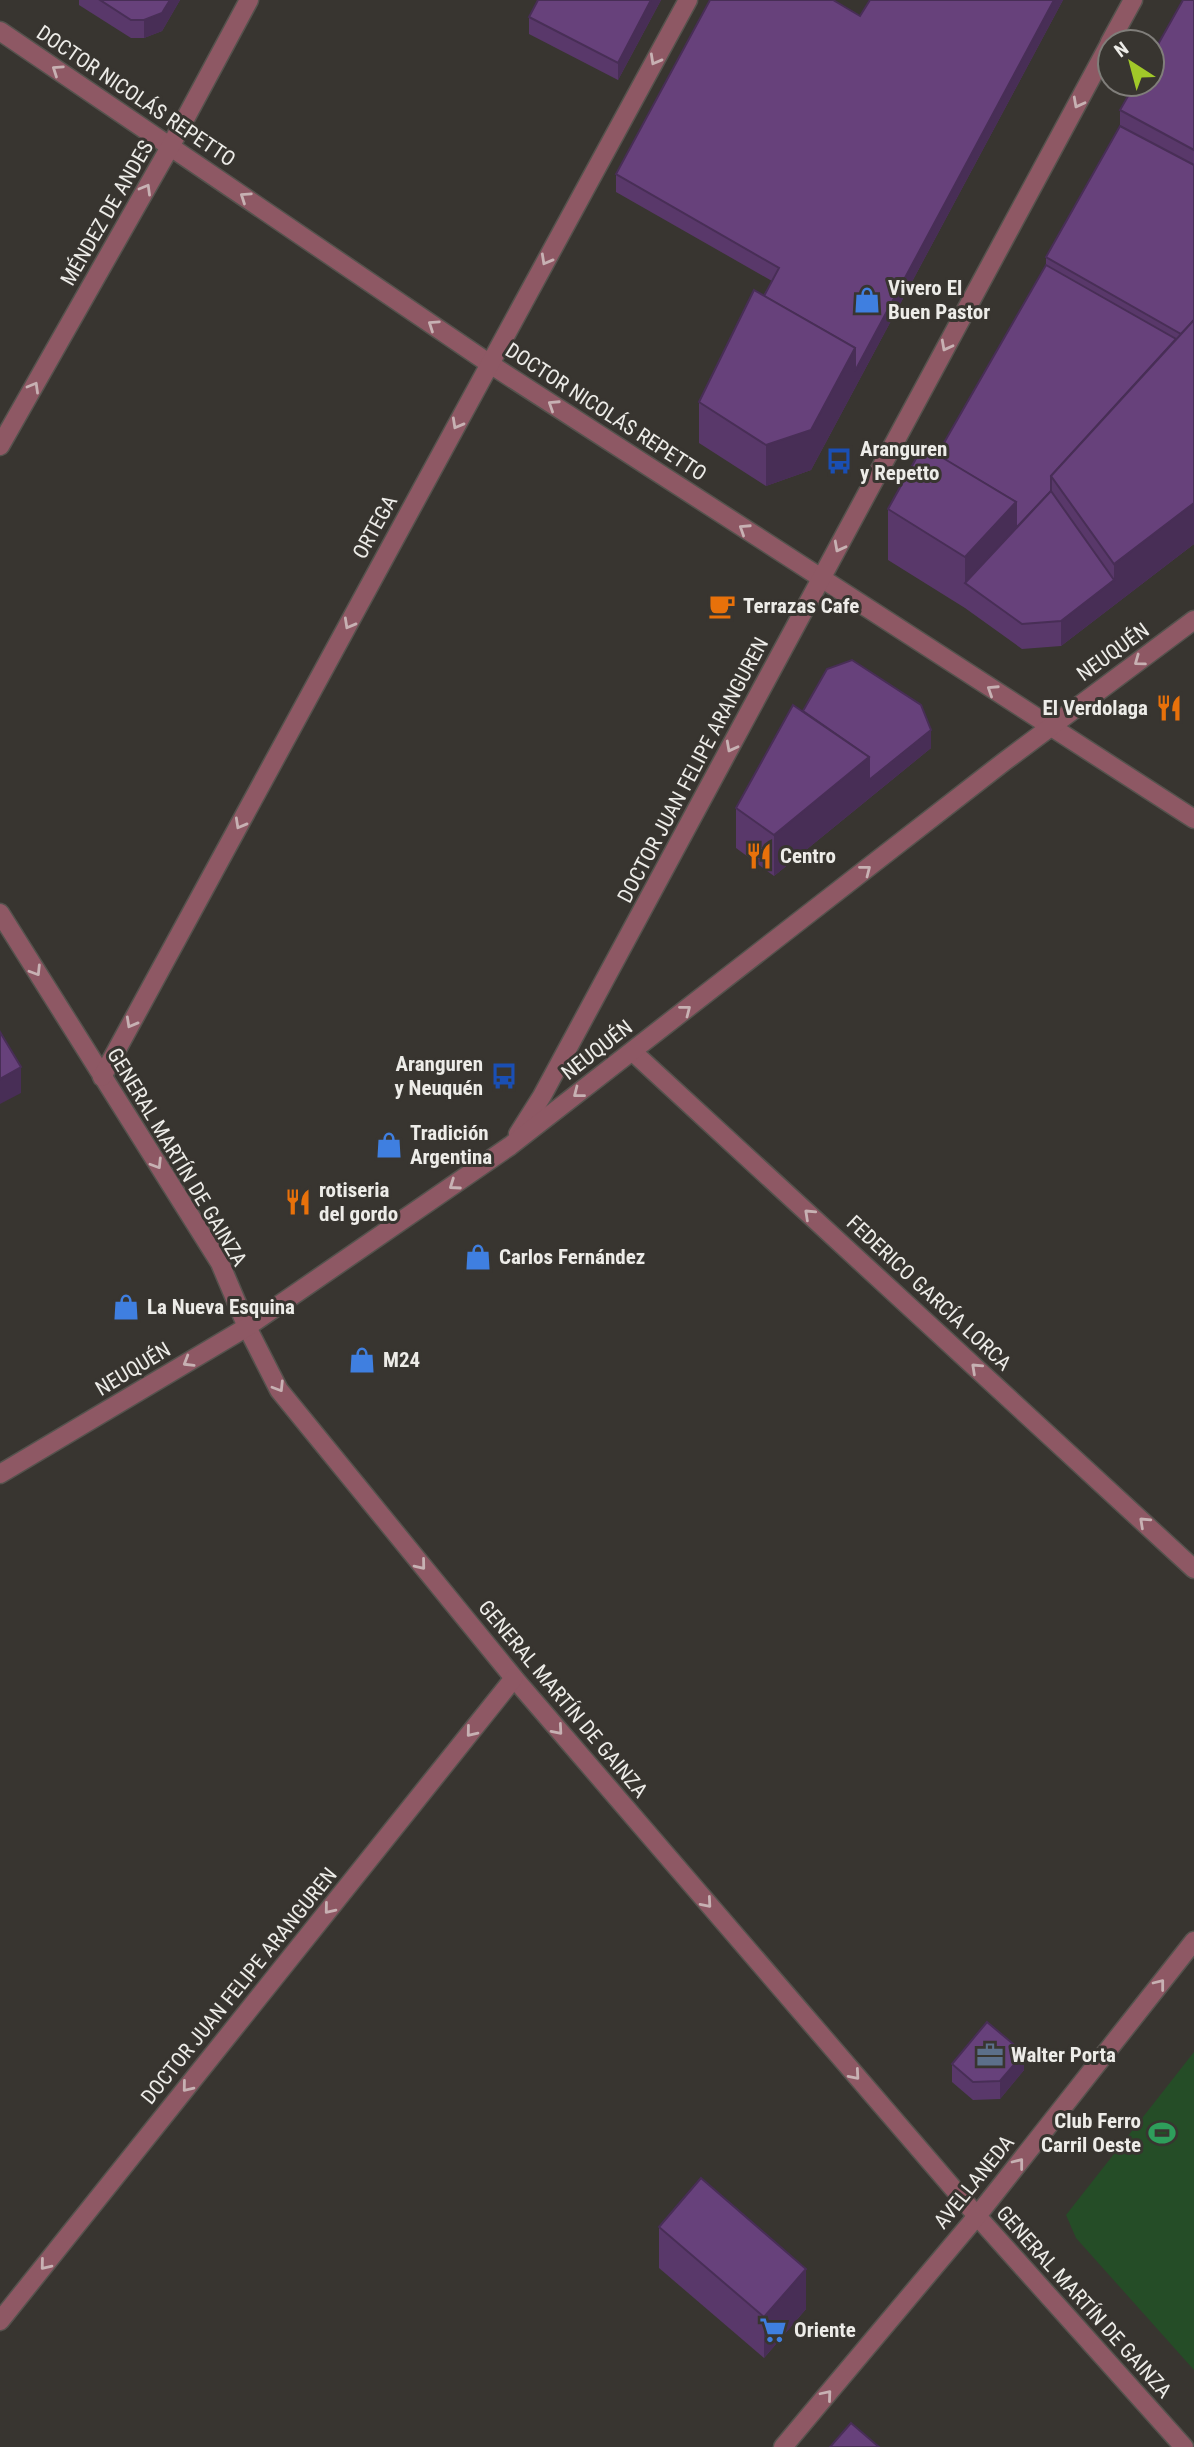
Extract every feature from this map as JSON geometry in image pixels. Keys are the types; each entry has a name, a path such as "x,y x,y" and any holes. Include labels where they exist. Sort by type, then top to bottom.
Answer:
{"street":[{"name":"MÉNDEZ DE ANDES","path":"0,446 170,147 249,0"},
{"name":"ORTEGA","path":"102,1077 688,0"},
{"name":"DOCTOR JUAN FELIPE ARANGUREN","path":"1118,28 1133,0"},
{"name":"DOCTOR NICOLÁS REPETTO","path":"0,31 490,364 1194,819"},
{"name":"DOCTOR JUAN FELIPE ARANGUREN","path":"510,1146 549,1084 1096,68"},
{"name":"NEUQUÉN","path":"0,1474 247,1327 510,1146 1049,727 1194,620"},
{"name":"GENERAL MARTÍN DE GAINZA","path":"0,913 220,1263 247,1327 279,1390 514,1678 977,2216 1184,2447"},
{"name":"FEDERICO GARCÍA LORCA","path":"632,1052 1194,1569"},
{"name":"DOCTOR JUAN FELIPE ARANGUREN","path":"0,2321 514,1678"},
{"name":"AVELLANEDA","path":"783,2447 977,2216 1194,1941"}],"green space":[{"name":"Club Ferro Carril Oeste","path":"1194,2052 1194,2370 1076,2238 1066,2215"}],"building":[{"path":"100,0 170,0 162,13 144,20 131,20"},
{"path":"538,0 651,0 618,63 529,17"},
{"path":"710,0 833,0 860,16 870,0 1054,0 855,371 855,348 764,296 779,268 616,174"},
{"path":"1183,0 1194,0 1194,150 1120,110 1127,98 1166,98 1166,30"},
{"path":"1120,126 1194,165 1194,320 1181,334 1046,257"},
{"path":"1046,265 1176,339 1051,476 1051,491 1016,528 1016,502 937,455"},
{"path":"754,290 855,348 811,430 766,445 699,402"},
{"path":"1194,320 1194,503 1114,564 1051,476"},
{"path":"923,446 1016,502 965,557 888,509"},
{"path":"1051,491 1114,580 1061,621 1022,624 965,583"},
{"path":"852,660 921,705 931,730 869,780 869,757 803,711 827,669"},
{"path":"793,705 869,757 774,835 736,808"},
{"path":"0,1032 21,1067 0,1079"},
{"path":"987,2022 1024,2053 1000,2081 973,2082 952,2064"},
{"path":"701,2178 806,2269 764,2317 659,2227"},
{"path":"851,2423 879,2447 830,2447"}],"place":[{"name":"Vivero El Buen Pastor","path":"867,300"},
{"name":"Aranguren y Repetto","path":"839,461"},
{"name":"Terrazas Cafe","path":"722,606"},
{"name":"El Verdolaga","path":"1169,708"},
{"name":"Centro","path":"759,856"},
{"name":"Aranguren y Neuquén","path":"504,1076"},
{"name":"Tradición Argentina","path":"389,1145"},
{"name":"rotiseria del gordo","path":"298,1202"},
{"name":"Carlos Fernández","path":"478,1257"},
{"name":"La Nueva Esquina","path":"126,1307"},
{"name":"M24","path":"362,1360"},
{"name":"Walter Porta","path":"990,2055"},
{"name":"Club Ferro Carril Oeste","path":"1162,2133"},
{"name":"Oriente","path":"773,2330"}]}
